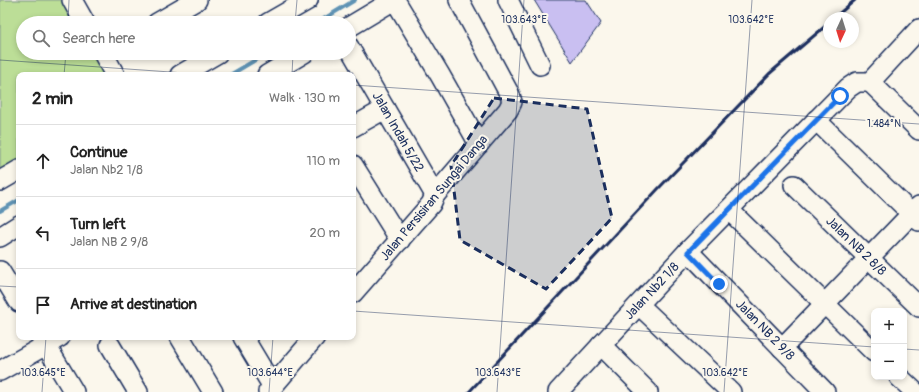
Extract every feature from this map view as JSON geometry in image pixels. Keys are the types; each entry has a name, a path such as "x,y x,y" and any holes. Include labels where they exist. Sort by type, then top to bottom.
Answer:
{"street":[{"path":"169,16 197,0"},
{"path":"276,16 288,5 308,0"},
{"path":"356,23 394,0 440,75 479,144"},
{"name":"Jalan Persisiran Sungai Danga","path":"356,288 431,204 435,195 508,110 512,102 510,95 459,0"},
{"path":"508,0 540,65"},
{"path":"77,2 82,16"},
{"path":"917,36 870,82 919,130"},
{"name":"Jalan Indah 5/22","path":"356,59 435,195"},
{"path":"108,60 114,72"},
{"path":"185,72 206,60"},
{"path":"274,72 297,63"},
{"name":"Jalan Nb2 1/8","path":"561,391 601,345 688,252 848,88 857,82 870,82"},
{"path":"356,126 385,109"},
{"path":"782,348 869,258 916,214 816,120"},
{"path":"356,170 400,240"},
{"path":"0,181 16,172"},
{"name":"Jalan NB 2 8/8","path":"794,185 919,307"},
{"path":"729,210 871,349"},
{"path":"0,237 16,227"},
{"name":"Jalan NB 2 9/8","path":"688,252 825,392"},
{"path":"0,271 13,297"},
{"path":"639,305 731,392"},
{"path":"0,371 49,340 74,392"},
{"path":"182,340 212,392"},
{"path":"245,340 270,390 312,340"},
{"path":"110,345 138,392"},
{"path":"601,345 648,392"},
{"path":"902,380 915,392"}],"highlighted area":[{"path":"494,98 587,109 612,218 546,289 460,240 451,166"}],"green space":[{"path":"0,0 71,0 81,16 16,16 16,60 106,60 113,72 16,72 16,172 0,181"}],"building":[{"path":"534,0 586,0 601,23 572,62"}],"waterway":[{"path":"329,16 355,0"},
{"path":"235,72 255,60"},
{"path":"0,211 16,202"}],"railway":[{"path":"841,12 855,0"},
{"path":"469,392 658,189 769,74 823,28"}],"route":[{"path":"719,284 688,252 840,96"}]}
